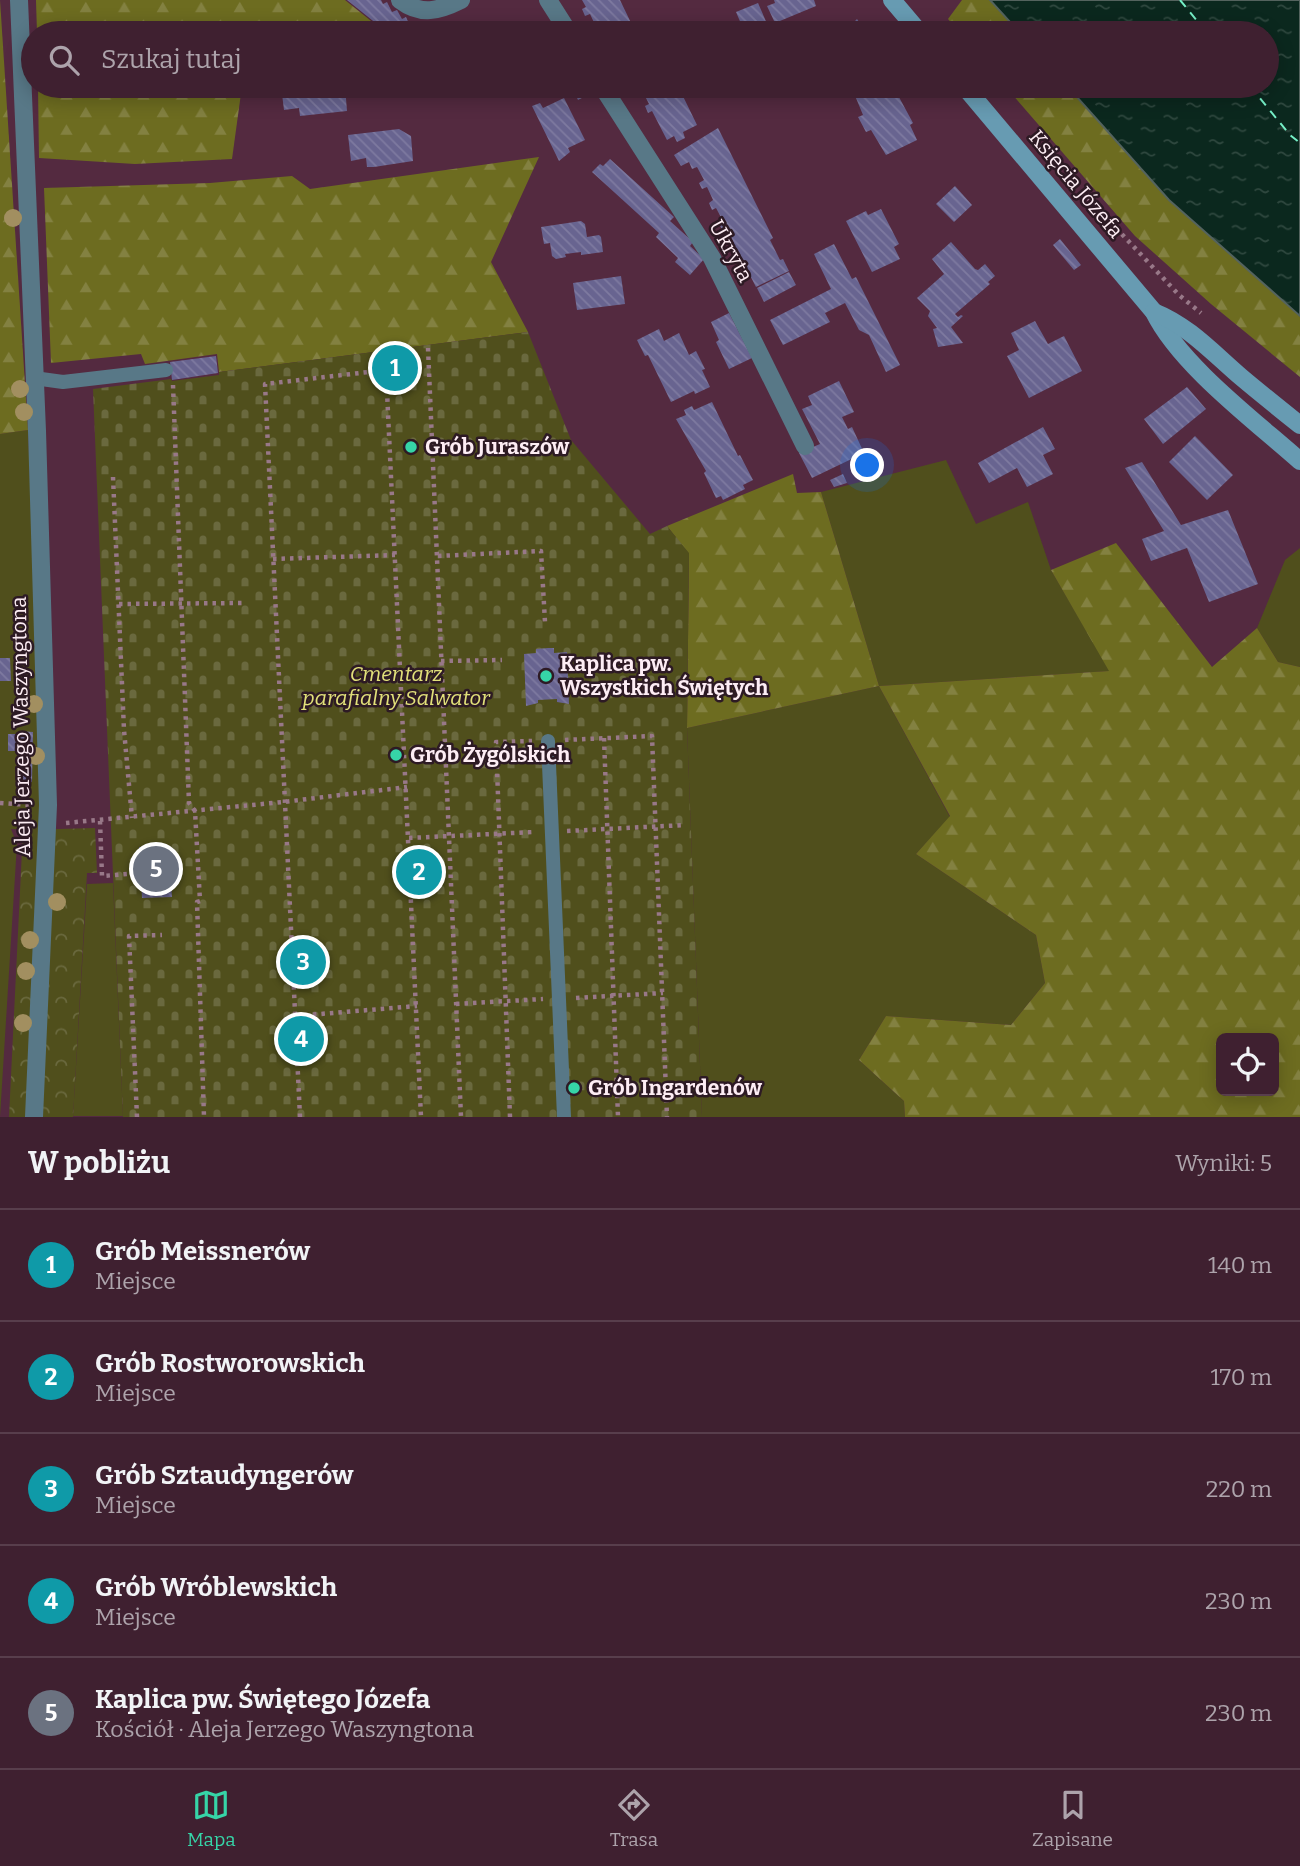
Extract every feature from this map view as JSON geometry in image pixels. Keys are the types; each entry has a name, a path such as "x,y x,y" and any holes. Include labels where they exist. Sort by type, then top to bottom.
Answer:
{"street":[{"name":"Aleja Jerzego Waszyngtona","path":"19,0 21,50"},
{"path":"400,0 410,8 421,11 446,7 461,0"},
{"path":"548,0 561,21"},
{"path":"892,0 910,21"},
{"name":"Aleja Jerzego Waszyngtona","path":"23,98 48,814 34,1117"},
{"name":"Ukryta","path":"611,98 712,258 805,446"},
{"name":"Księcia Józefa","path":"974,98 1154,312 1163,330 1218,389 1300,461"},
{"name":"Księcia Józefa","path":"1154,312 1173,320 1215,352 1300,425"}],"lane":[{"path":"34,378 63,382 166,370"},
{"path":"548,741 564,1117"}],"path":[{"path":"1084,194 1171,286 1209,320"},
{"path":"428,348 461,1117"},
{"path":"300,1117 265,384 386,370 421,1117"},
{"path":"173,384 189,803 195,810 200,901 197,902 204,1117"},
{"path":"113,477 126,775 132,818"},
{"path":"438,556 541,551 545,622"},
{"path":"272,559 395,555"},
{"path":"119,604 244,603"},
{"path":"441,662 502,660"},
{"path":"509,1117 496,742 652,736 667,1117"},
{"path":"604,738 618,1117"},
{"path":"0,803 48,814 100,821 283,803 407,787"},
{"path":"100,821 102,876 140,873"},
{"path":"137,1117 129,936 162,935"},
{"path":"296,1016 416,1006"}],"green space":[{"path":"0,0 28,430 0,434"},
{"path":"36,0 345,0 371,21 37,21"},
{"path":"962,0 990,0 1009,21 950,21 948,19"},
{"path":"38,98 240,98 232,159 135,164 39,158"},
{"path":"1015,98 1078,98 1169,200 1300,316 1300,377 1211,304 1135,236"},
{"path":"539,157 491,262 528,332 219,372 217,354 145,364 141,354 51,363 44,188 210,183 292,176 310,189"},
{"name":"Cmentarz parafialny Salwator","path":"528,332 571,440 650,534 667,526 689,553 687,728 702,1117 123,1117 93,389 219,375 219,372"},
{"path":"28,430 44,830 11,829 17,844 0,1117 0,434"},
{"path":"946,460 976,524 1028,502 1051,570 1110,671 879,686 821,492"},
{"path":"793,474 797,493 821,492 879,686 687,728 689,554 667,526"},
{"path":"1116,543 1212,667 1257,628 1278,662 1300,667 1300,1117 905,1117 904,1101 859,1060 886,1016 1011,1025 1045,983 1036,935 916,854 950,816 879,686 1109,671 1051,570"},
{"path":"1300,548 1300,667 1278,662 1257,628 1285,560"},
{"path":"879,686 950,817 916,854 1036,935 1045,983 1011,1025 886,1016 859,1060 904,1101 905,1117 702,1117 687,728"},
{"path":"95,828 97,873 87,873 73,1117 9,1117 23,830"},
{"path":"113,883 123,1116 73,1116 87,884"}],"water":[{"path":"990,0 1300,0 1300,316 1169,200 1078,98 1279,98 1279,21 1009,21"}],"building":[{"path":"347,0 381,0 383,4 387,2 392,12 397,10 402,19 406,17 408,21 373,21"},
{"path":"582,0 620,0 630,21 593,21 590,14 585,16 582,9 586,7"},
{"path":"774,0 814,0 816,6 774,21 767,6 775,3"},
{"path":"758,3 766,21 740,21 736,12"},
{"path":"282,98 346,98 347,111 300,116 299,108 284,110"},
{"path":"564,98 585,140 568,148 570,152 559,161 532,106 540,103 543,108"},
{"path":"646,98 684,98 697,125 683,132 685,138 677,142 674,136 667,140 652,111 648,113 645,106 649,104"},
{"path":"856,98 899,98 913,123 910,125 917,140 886,155 871,130 866,132 858,117 863,115"},
{"path":"718,128 773,238 770,240 789,271 756,287 736,248 732,250 729,244 733,241 726,228 722,230 719,223 723,221 716,208 712,210 709,203 713,200 707,187 702,189 699,183 704,180 697,167 692,169 689,162 681,166 674,155"},
{"path":"399,129 411,136 413,161 367,167 366,158 351,161 348,135"},
{"path":"610,159 674,217 670,221 693,242 690,246 704,259 690,275 675,262 678,258 656,237 659,233 592,172"},
{"path":"955,186 972,205 954,222 936,204"},
{"path":"881,209 899,244 894,247 900,259 872,272 846,221 866,211 868,215"},
{"path":"581,221 585,224 587,237 601,237 603,252 565,254 566,257 556,259 552,256 550,243 544,244 541,227"},
{"path":"1060,239 1081,265 1074,270 1053,245"},
{"path":"951,242 975,269 978,270 985,264 995,276 988,282 990,284 955,314 958,317 963,316 951,327 963,343 938,347 933,329 937,328 928,316 930,311 917,298 944,274 932,259"},
{"path":"834,244 852,279 856,277 900,365 886,372 869,335 859,330 845,303 825,313 830,322 783,345 770,320 831,289 814,254"},
{"path":"789,272 796,285 764,302 757,288"},
{"path":"621,276 625,304 577,310 573,283"},
{"path":"729,313 752,358 729,369 716,342 719,340 711,322"},
{"path":"1035,321 1048,344 1064,336 1082,371 1029,398 1007,356 1019,350 1011,333"},
{"path":"659,329 664,341 679,333 689,355 696,351 710,387 671,402 648,355 645,356 637,340"},
{"path":"216,356 218,373 172,380 170,362"},
{"path":"839,381 854,412 842,417 848,429 852,427 864,453 812,478 799,453 820,444 802,409 812,405 808,396"},
{"path":"1187,387 1206,409 1163,444 1144,419"},
{"path":"712,402 738,456 740,455 753,480 743,485 745,489 723,500 721,496 716,498 704,473 706,471 676,419 686,415 684,410 692,406 694,410"},
{"path":"1043,427 1055,449 1043,455 1053,474 1027,487 1017,468 989,483 978,463"},
{"path":"1195,436 1233,475 1207,500 1169,462"},
{"path":"1142,462 1181,525 1228,510 1258,584 1209,602 1187,548 1151,561 1142,539 1164,531 1125,468"},
{"path":"843,474 847,483 834,487 830,480"},
{"name":"Kaplica pw. Wszystkich Świętych","path":"554,648 554,653 567,652 569,704 557,702 557,699 538,700 538,703 526,706 524,654 536,653 536,649"},
{"path":"0,658 10,658 11,681 0,681"},
{"path":"19,731 33,732 32,782 18,781 19,751 8,751 8,734 19,734"},
{"path":"170,846 171,862 179,862 180,879 171,882 172,897 142,898 139,847"}],"ferry route":[{"path":"1180,0 1197,21"},
{"path":"1260,98 1290,135 1300,143"}],"place":[{"name":"Grób Meissnerów","path":"395,368"},
{"name":"Grób Juraszów","path":"411,447"},
{"name":"Kaplica pw. Wszystkich Świętych","path":"546,676"},
{"name":"Grób Żygólskich","path":"396,755"},
{"name":"Kaplica pw. Świętego Józefa","path":"156,869"},
{"name":"Grób Rostworowskich","path":"419,872"},
{"name":"Grób Sztaudyngerów","path":"303,962"},
{"name":"Grób Wróblewskich","path":"301,1039"},
{"name":"Grób Ingardenów","path":"574,1088"}]}
